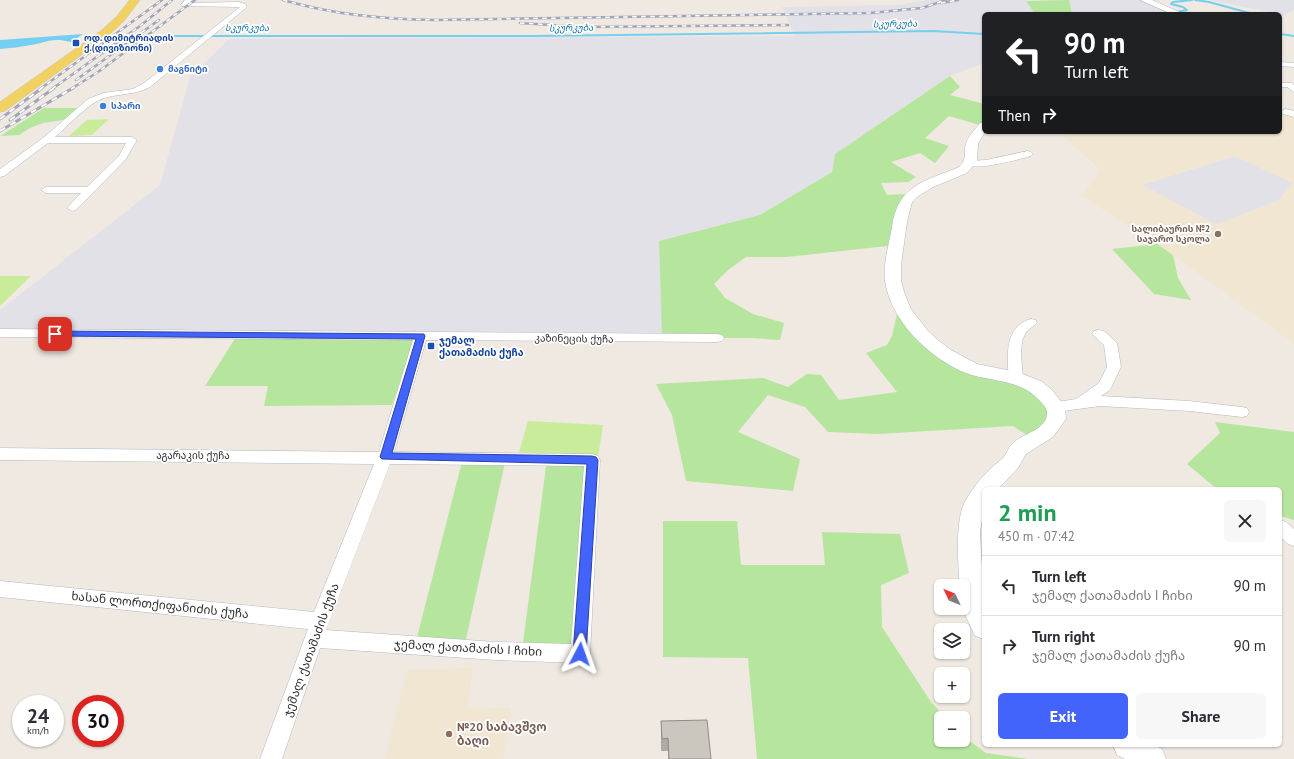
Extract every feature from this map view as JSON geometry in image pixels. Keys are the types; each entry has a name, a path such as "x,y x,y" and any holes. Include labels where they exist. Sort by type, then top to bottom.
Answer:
{"main road":[{"path":"0,99 92,34 125,0"},
{"path":"0,108 106,32 120,19 135,0"}],"street":[{"path":"1146,1 1174,12"},
{"path":"0,174 46,140 91,101 104,96 135,91 143,88 244,7 238,5 190,3"},
{"path":"1282,64 1294,65"},
{"path":"1282,79 1292,87"},
{"path":"1282,85 1292,87"},
{"path":"982,129 972,144 972,158 970,164 963,170 912,193 903,205 894,257 893,281 902,307 910,320 934,348 949,358 972,369 1031,384 1042,391 1056,407 1056,419 1046,432 1020,449 1011,462 996,476 988,487"},
{"path":"46,140 132,140 123,157 72,208"},
{"path":"970,164 986,163 1028,154"},
{"path":"46,190 91,190"},
{"path":"1016,379 1014,361 1017,336 1022,328 1031,323"},
{"name":"კაზინეცის ქუჩა","path":"0,333 717,338"},
{"path":"1079,404 1105,386 1114,367 1110,344 1099,334"},
{"name":"ჯემალ ქათამაძის ქუჩა","path":"271,759 317,630 385,457 421,336"},
{"path":"1056,407 1100,401 1189,406 1242,412"},
{"name":"აგარაკის ქუჩა","path":"0,454 385,457"},
{"name":"ჯემალ ქათამაძის I ჩიხი","path":"317,630 496,651 580,654 592,460 385,457"},
{"path":"982,494 974,504 969,532 971,601 982,624"},
{"path":"1282,529 1294,539"},
{"name":"ხასან ლორთქიფანიძის ქუჩა","path":"0,589 317,630"},
{"path":"1131,747 1152,759"}],"shaded area":[{"path":"926,0 1030,0 1026,1 1034,12 982,12 982,64 950,76 835,154 832,172 760,215 659,241 662,338 0,333 0,310 160,185 190,77 229,39 795,36 782,7 901,5"},
{"path":"1069,0 1144,0 1175,12 1072,12"},
{"path":"1209,0 1294,0 1294,10 1286,14 1287,17 1282,15 1282,12 1270,12"},
{"name":"სალიბაურის №2 საჯარო სკოლა","path":"1282,113 1294,114 1294,344 1173,255 1082,196 1101,170 1064,137 1066,134 1282,134","holes":["1234,156 1293,183 1278,201 1216,224 1142,185"]},
{"path":"1235,156 1294,183 1278,201 1216,225 1142,185"},
{"name":"№20 საბავშვო ბაღი","path":"473,668 467,709 511,708 503,759 385,759 407,670"}],"green space":[{"path":"1069,0 1072,12 1034,12 1026,1"},
{"path":"950,76 960,87 950,95 982,103 982,126 949,116 925,138 949,146 935,163 920,153 891,162 916,177 908,182 881,183 887,195 905,194 896,245 787,257 746,257 728,270 714,284 725,298 753,314 784,323 780,340 752,338 662,338 659,241 760,215 832,172 835,154"},
{"path":"44,108 82,108 69,119 43,123 30,128 19,135 0,136"},
{"path":"109,119 92,135 69,136 87,120"},
{"path":"1157,244 1173,255 1178,278 1191,300 1154,294 1112,249"},
{"path":"0,276 31,276 0,306"},
{"path":"900,301 935,348 1016,379 1056,407 1033,439 1013,426 878,434 828,432 805,407 768,395 738,432 800,459 793,491 686,481 672,415 656,384 763,378 788,387 807,374 821,375 839,400 897,392 866,353 887,345 892,336"},
{"path":"236,337 414,340 392,405 264,406 268,386 205,386"},
{"path":"528,421 603,425 598,457 519,452"},
{"path":"1215,422 1294,432 1294,520 1282,517 1282,487 1215,487 1187,464 1220,433"},
{"path":"463,458 506,458 464,648 415,645"},
{"path":"547,459 592,460 580,654 522,651"},
{"path":"663,521 737,521 741,565 825,565 822,532 900,534 909,573 881,585 882,627 931,702 939,711 934,711 934,747 970,747 970,741 986,753 1029,759 757,759 748,658 663,657"}],"water":[{"path":"83,34 71,42 50,40 27,46 0,49 0,40"}],"building":[{"path":"707,720 711,759 669,759 668,738 662,739 661,721"}],"waterway":[{"name":"სკურკუბა","path":"1177,12 1187,10 1183,7 1171,4 1173,2 1192,0"},
{"name":"სკურკუბა","path":"1195,0 1209,2 1246,12"},
{"name":"სკურკუბა","path":"159,36 537,36 933,31 982,34"},
{"name":"სკურკუბა","path":"1282,34 1294,36"}],"railway":[{"path":"40,89 162,0"},
{"path":"52,89 140,26 172,0"},
{"path":"71,89 98,72 195,0"},
{"path":"283,0 340,13 397,19 436,20 870,13 922,8 946,0"},
{"path":"941,3 958,0"},
{"path":"76,80 159,20"},
{"path":"520,23 584,27 788,25"},
{"path":"0,119 42,88"},
{"path":"10,120 54,88"},
{"path":"0,131 73,88"}],"place":[{"name":"ოდ. დიმიტრიადის ქ.(დივიზიონი)","path":"76,43"},
{"name":"მაგნიტი","path":"160,69"},
{"name":"სპარი","path":"103,106"},
{"name":"სალიბაურის №2 საჯარო სკოლა","path":"1218,234"},
{"name":"ჯემალ ქათამაძის ქუჩა","path":"431,346"},
{"name":"№20 საბავშვო ბაღი","path":"449,734"}],"route":[{"path":"55,334 421,336 385,457 592,460 580,654"}]}
